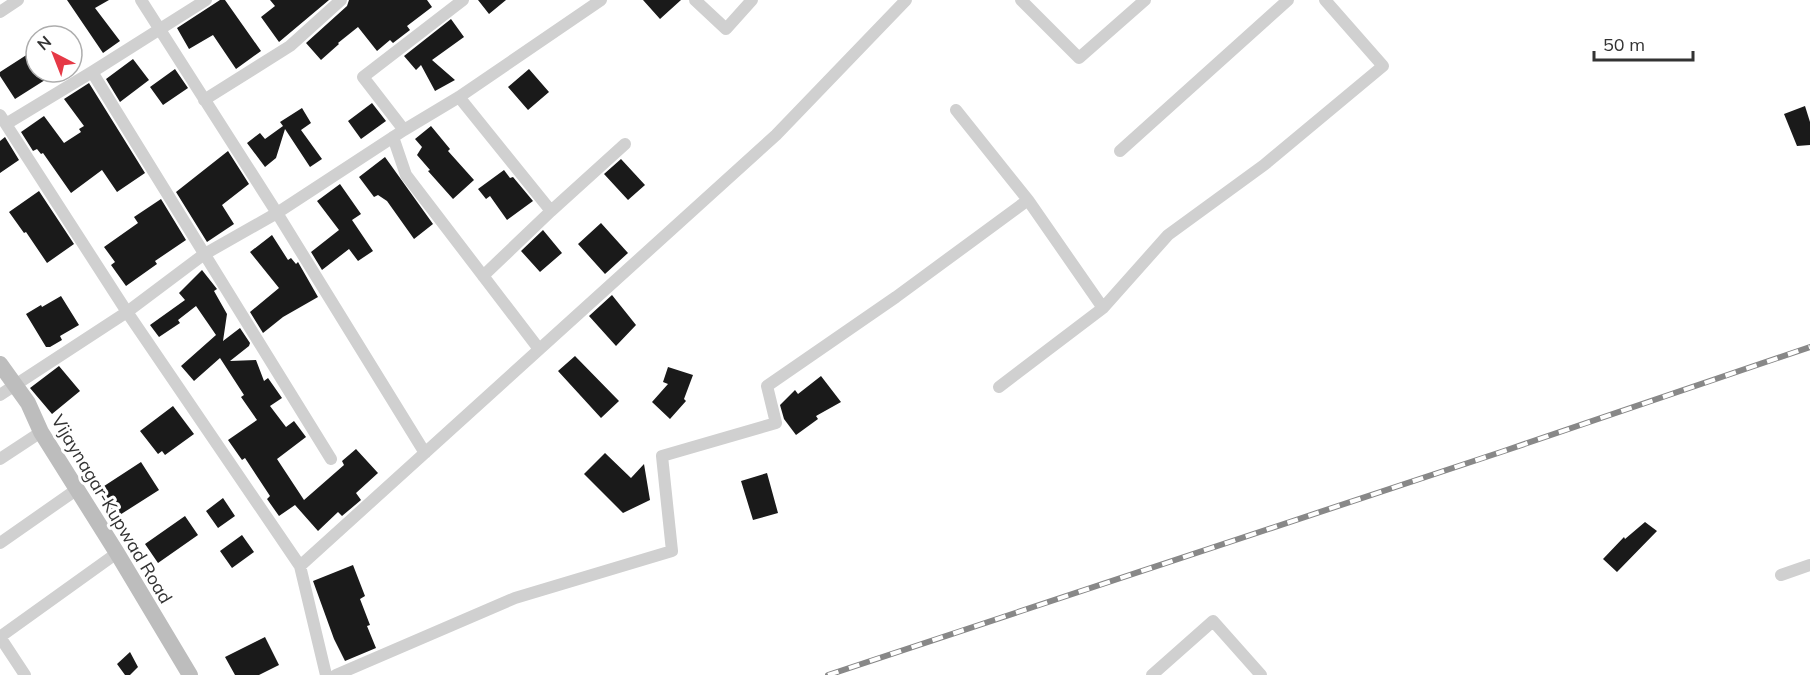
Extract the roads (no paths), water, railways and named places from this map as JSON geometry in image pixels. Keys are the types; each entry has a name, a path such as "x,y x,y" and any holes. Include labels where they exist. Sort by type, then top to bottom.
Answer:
{"street":[{"path":"0,12 18,0"},
{"path":"141,0 277,213 425,453"},
{"path":"206,0 92,72 3,120 127,312 300,566 326,675"},
{"path":"204,100 290,46 341,0"},
{"path":"404,130 363,77 463,0"},
{"path":"0,395 127,312 203,255 277,213 459,97 601,0"},
{"path":"695,0 726,29 752,0"},
{"path":"300,566 776,135 906,0"},
{"path":"1021,0 1080,58 1145,0"},
{"path":"1119,151 1288,0"},
{"path":"999,387 1103,308 1168,236 1264,165 1383,66 1325,0"},
{"path":"92,72 331,459"},
{"path":"459,97 551,211"},
{"path":"956,110 1028,200 1103,308"},
{"path":"393,137 406,175 539,349"},
{"path":"483,276 625,144"},
{"path":"336,675 515,598 672,551 662,456 776,423 767,386 896,297 1028,200"},
{"name":"Vijaynagar-Kupwad Road","path":"0,364 28,403 41,432 190,675"},
{"path":"0,459 41,432"},
{"path":"0,543 76,490"},
{"path":"25,675 0,637 117,553"},
{"path":"1781,575 1810,565"},
{"path":"1152,675 1213,621 1261,675"}],"railway":[{"path":"828,675 1810,347"}]}
